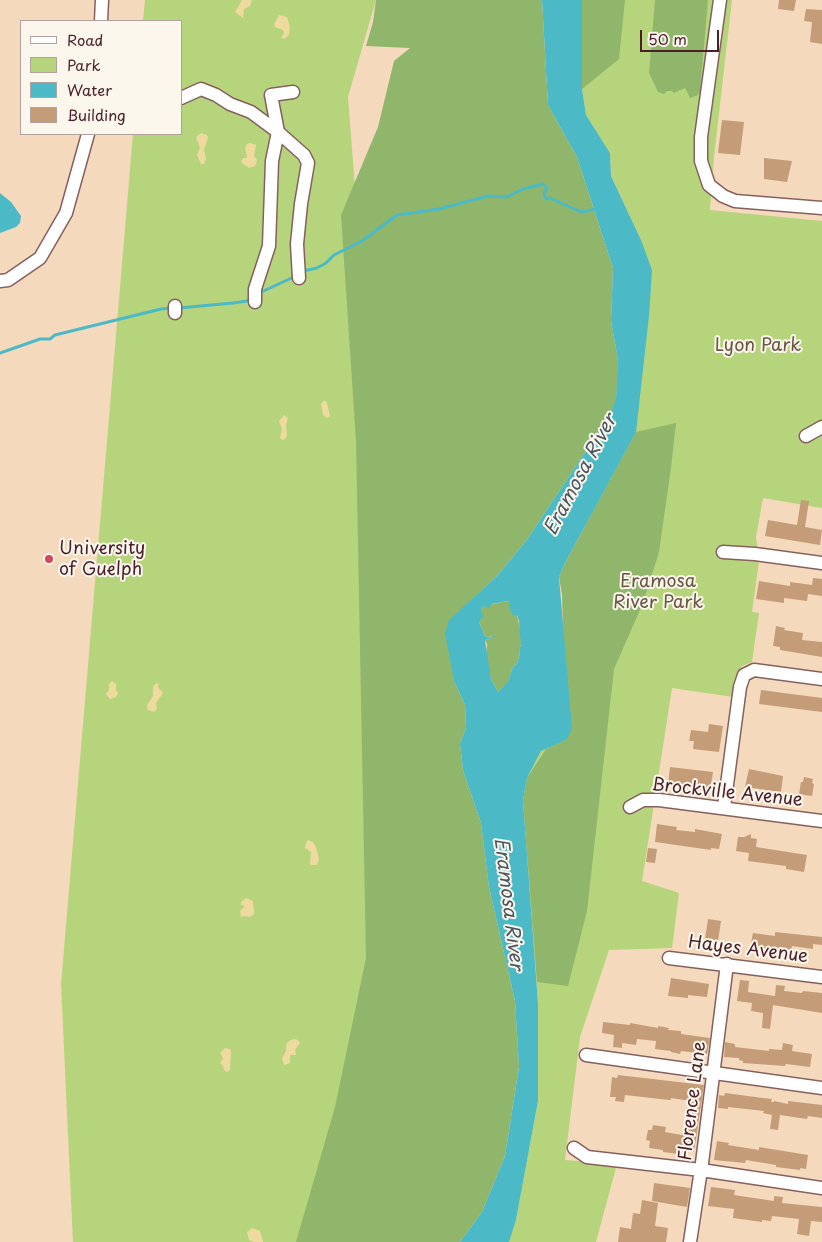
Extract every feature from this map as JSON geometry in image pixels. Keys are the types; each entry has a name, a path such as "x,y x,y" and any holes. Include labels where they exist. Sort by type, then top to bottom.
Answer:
{"street":[{"path":"101,20 102,0"},
{"path":"720,0 701,137 701,161 709,185 723,196 735,200 822,208"},
{"path":"182,98 202,89 216,95 230,104 251,112 304,155 308,164 297,244 299,274"},
{"path":"255,298 256,283 269,246 272,162 278,132 271,95 293,92"},
{"path":"0,281 8,280 40,258 66,213 88,135"},
{"path":"806,436 822,427"},
{"path":"723,552 755,554 822,563"},
{"path":"724,807 740,687 744,674 754,670 822,678"},
{"name":"Brockville Avenue","path":"630,806 643,800 659,800 822,821"},
{"name":"Hayes Avenue","path":"669,958 822,977"},
{"name":"Florence Lane","path":"690,1242 714,1074 727,964"},
{"path":"586,1055 822,1088"},
{"path":"574,1148 586,1157 701,1170 822,1188"}],"green space":[{"path":"145,0 376,0 348,97 368,355 392,1064 310,1242 73,1242 61,984 133,135 182,135 182,20 143,20"},
{"path":"376,0 542,0 548,105 577,157 613,268 611,321 618,360 616,399 610,415 526,541 497,576 450,620 454,681 465,705 466,728 460,744 463,770 481,823 489,887 515,1001 519,1067 505,1156 482,1212 460,1242 296,1242 335,1107 366,958 356,441 341,215 378,127 394,61 410,48 366,46 373,22"},
{"name":"Eramosa River Park","path":"582,0 732,0 714,157 710,210 822,221 822,508 763,498 756,537 759,561 752,612 759,613 752,662 742,666 737,674 734,681 733,697 672,688 642,881 679,893 672,948 609,950 580,1037 565,1160 617,1164 596,1242 506,1242 516,1220 538,1101 538,1004 523,800 527,778 541,751 641,240 611,176 610,153 586,115 582,89"},
{"path":"582,0 625,0 619,59 582,89"},
{"path":"655,0 708,0 700,91 698,95 690,98 685,88 674,93 672,91 667,91 664,94 658,92 649,73"},
{"path":"676,423 659,552 643,603 614,669 587,911 568,986 537,982 523,800 527,778 546,749 566,740 562,595 559,577 636,432"},
{"path":"507,601 510,602 517,615 522,637 517,664 513,667 508,683 498,692 491,679 486,658 487,644 485,640 490,639 492,635 489,638 485,636 479,622 482,617 481,608"}],"sand":[{"path":"242,0 252,0 250,6 244,9 243,18 235,12"},
{"path":"279,15 287,17 290,27 289,35 284,39 281,38 284,33 283,30 275,27 274,24"},
{"path":"201,133 207,135 208,138 204,149 206,159 204,164 201,164 197,155 200,148 196,137"},
{"path":"250,143 256,145 254,156 257,160 255,166 249,168 241,162 243,158 247,158 245,147"},
{"path":"323,401 327,403 330,416 327,418 323,415 321,404"},
{"path":"284,415 288,418 286,425 287,435 283,440 280,438 282,429 279,421"},
{"path":"112,681 116,684 118,693 116,697 110,699 106,694"},
{"path":"156,683 159,684 158,687 163,693 156,703 157,709 154,712 148,710 147,705 153,696 153,687"},
{"path":"308,840 313,842 316,847 319,859 317,865 311,865 310,863 311,852 305,848"},
{"path":"246,898 253,901 254,914 250,917 241,917 240,911 245,906 241,905 241,902"},
{"path":"294,1039 300,1043 295,1050 296,1055 290,1055 290,1063 284,1065 282,1058 286,1051 286,1045"},
{"path":"225,1048 231,1051 230,1070 227,1072 224,1070 223,1065 220,1064 223,1058 220,1053"},
{"path":"252,1228 260,1231 263,1242 249,1240 247,1232"}],"water":[{"name":"Eramosa River","path":"542,0 582,0 582,89 586,115 610,153 611,176 641,240 652,270 649,316 636,432 559,577 572,729 566,740 541,751 527,778 523,800 538,1004 538,1101 516,1220 509,1242 460,1242 482,1212 505,1156 519,1067 515,1001 489,887 481,823 463,770 460,744 466,728 465,705 454,681 445,633 449,620 497,576 526,541 610,415 616,398 618,360 611,321 613,268 577,157 548,105","holes":["510,602 509,608 513,615 517,615 519,621 520,653 508,682 498,692 491,679 485,640 490,639 496,634 489,638 485,636 479,622 483,617 481,608 485,606 489,608 492,604"]},
{"path":"0,193 11,202 21,216 20,223 16,227 0,233"}],"building":[{"path":"779,0 796,0 794,11 778,9"},
{"path":"806,9 822,10 822,44 810,42 812,22 804,21"},
{"path":"722,120 744,122 740,155 718,153"},
{"path":"764,158 792,161 787,182 764,179"},
{"path":"801,500 809,501 805,527 822,530 820,545 765,536 768,520 797,525"},
{"path":"813,578 822,579 822,596 808,594 807,601 784,598 784,603 756,599 759,581 790,586 790,582 812,585"},
{"path":"776,626 785,628 784,630 803,633 802,640 822,642 822,657 780,650 780,647 773,646"},
{"path":"761,690 822,698 822,712 759,704"},
{"path":"709,724 723,726 719,752 693,749 694,741 689,741 691,730 708,732"},
{"path":"670,767 713,772 710,791 668,785"},
{"path":"749,769 783,776 781,792 745,787"},
{"path":"804,777 813,779 812,796 799,794"},
{"path":"657,824 677,827 676,830 695,832 695,829 722,834 719,849 711,848 711,850 655,842"},
{"path":"751,834 751,838 757,839 756,847 807,855 804,872 786,869 786,866 748,861 749,853 736,851 738,837"},
{"path":"648,848 657,849 655,863 646,862"},
{"path":"708,919 721,921 718,941 705,939"},
{"path":"775,932 822,937 822,945 813,944 813,949 792,946 791,954 780,953 780,950 750,948 753,933 775,936"},
{"path":"671,978 709,984 707,997 688,995 688,998 668,996"},
{"path":"740,980 749,981 748,992 775,996 776,985 785,986 784,991 822,993 822,1013 773,1005 770,1029 762,1028 763,1013 751,1011 752,1003 737,1001"},
{"path":"603,1022 630,1025 630,1023 658,1028 658,1026 669,1028 668,1030 681,1031 681,1034 710,1038 707,1054 681,1051 680,1054 655,1049 656,1041 637,1039 636,1045 622,1043 622,1048 613,1047 614,1035 602,1033"},
{"path":"725,1042 735,1044 735,1047 769,1051 769,1049 782,1050 783,1043 793,1045 792,1051 812,1054 810,1067 786,1064 785,1066 743,1063 739,1058 724,1057"},
{"path":"618,1075 704,1085 694,1152 678,1150 678,1154 663,1152 663,1150 649,1148 650,1141 646,1140 648,1130 652,1130 653,1125 666,1127 665,1132 682,1135 683,1131 687,1131 691,1101 625,1095 624,1102 615,1101 616,1097 610,1097 612,1077 617,1078"},
{"path":"725,1093 772,1099 771,1102 788,1104 788,1101 822,1105 822,1118 808,1116 807,1119 780,1115 778,1130 770,1129 772,1115 763,1113 764,1111 728,1107 728,1109 718,1108 719,1095 724,1096"},
{"path":"717,1141 729,1143 728,1145 759,1150 759,1147 808,1155 806,1169 776,1167 776,1165 746,1160 745,1163 714,1160"},
{"path":"654,1183 690,1188 687,1207 652,1201"},
{"path":"711,1187 735,1190 734,1195 774,1201 774,1196 783,1197 782,1203 822,1207 822,1222 811,1221 809,1236 797,1234 799,1219 772,1216 771,1221 762,1220 762,1222 733,1218 734,1209 708,1206"},
{"path":"642,1200 658,1203 655,1226 668,1228 666,1242 618,1242 620,1227 631,1229 633,1213 640,1214"}],"waterway":[{"path":"303,271 317,268 326,263 334,255 362,241 397,215 439,209 488,196 507,197 523,189 543,184 547,188 544,194 546,199 550,198 581,212 596,209"},
{"path":"259,293 296,276"},
{"path":"179,308 233,303 247,301 251,298"},
{"path":"0,353 40,339 50,339 55,335 172,308"}],"place":[{"name":"University of Guelph","path":"49,559"}],"park label":[{"name":"Lyon Park","path":"758,346"}]}
